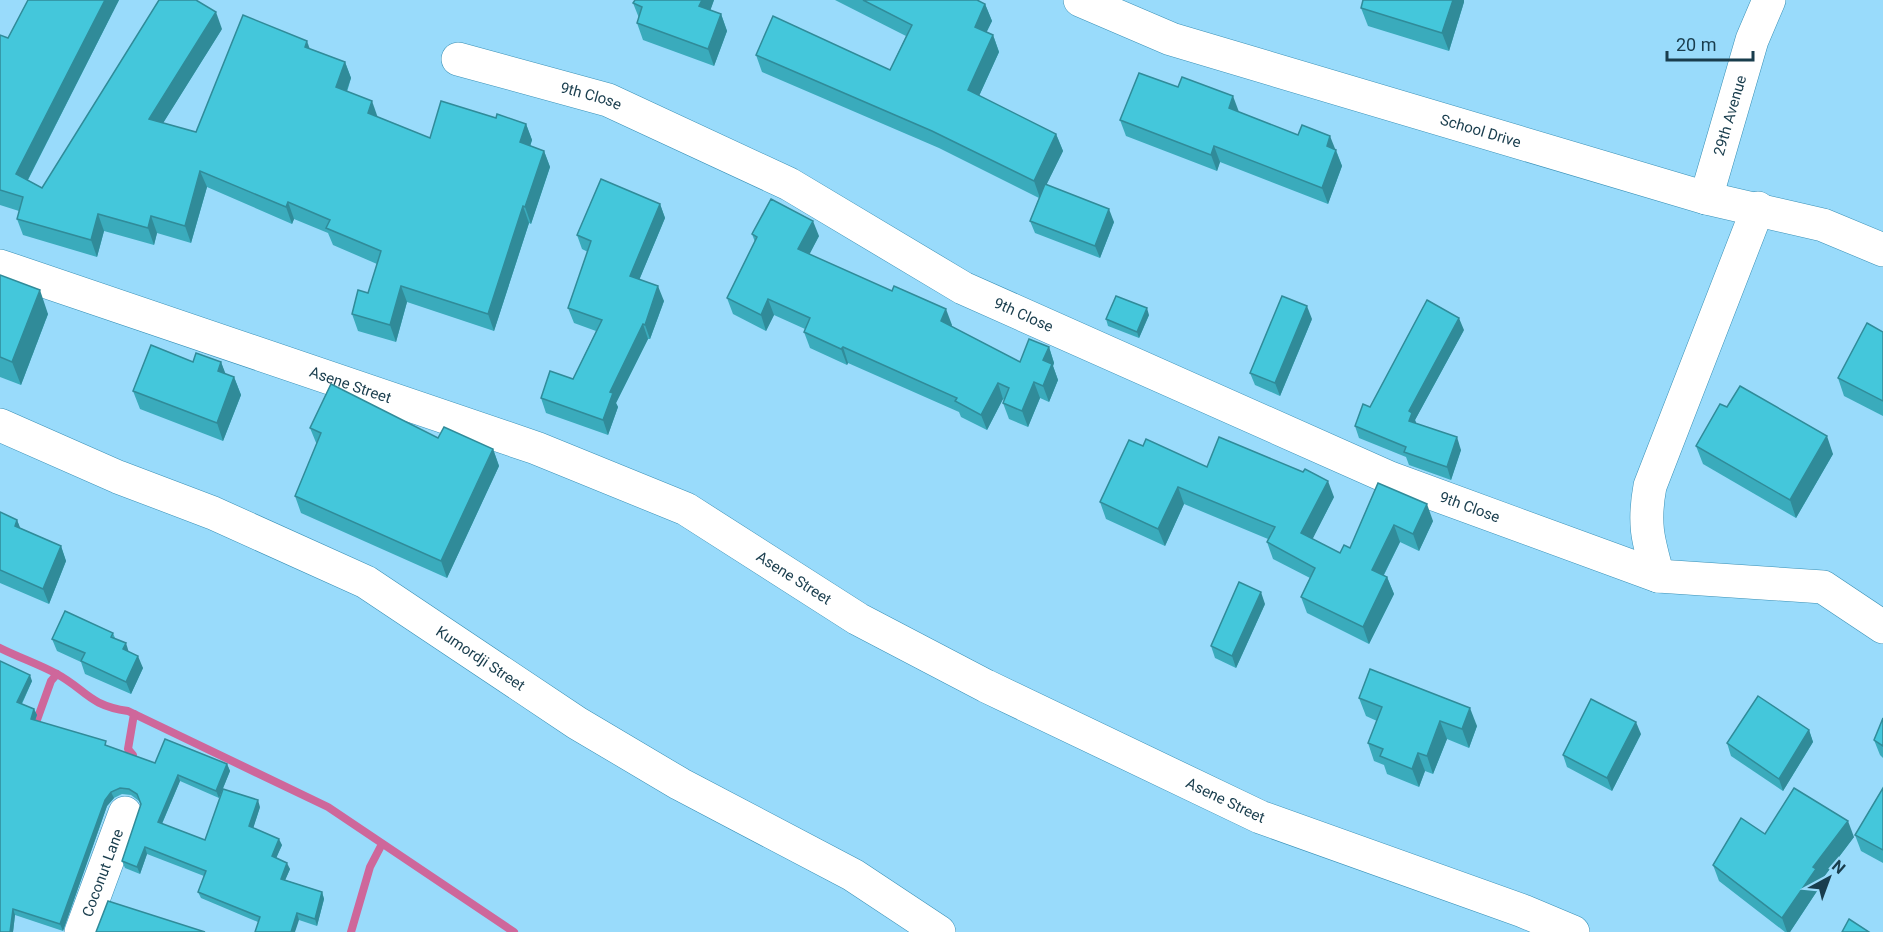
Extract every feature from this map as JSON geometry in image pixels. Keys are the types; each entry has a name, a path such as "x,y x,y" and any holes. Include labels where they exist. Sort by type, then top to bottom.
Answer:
{"street":[{"name":"School Drive","path":"1080,0 1171,39 1706,198 1758,208 1823,225 1883,250"},
{"name":"29th Avenue","path":"1706,198 1752,40 1769,0"},
{"name":"9th Close","path":"458,59 609,100 789,184 963,288 1390,478 1659,576 1823,587 1883,627"},
{"path":"1659,576 1648,540 1644,514 1650,486 1758,208"},
{"name":"Asene Street","path":"0,266 536,448 686,509 858,619 1039,711 1260,817 1523,911 1573,932"},
{"name":"Kumordji Street","path":"0,425 118,477 213,513 366,582 577,723 680,784 853,875 939,932"},
{"name":"Coconut Lane","path":"81,932 125,813"}],"building":[{"path":"28,0 105,0 16,174 42,188 159,0 196,0 216,12 149,119 196,132 243,15 307,41 305,47 345,62 336,87 372,101 368,113 430,138 441,101 496,118 497,114 526,124 520,142 544,151 525,207 523,206 488,314 401,286 390,325 352,314 358,290 368,293 381,251 326,228 330,220 288,202 286,207 200,171 185,226 151,216 148,228 98,214 91,240 17,219 23,197 0,190 0,35 8,38"},
{"path":"635,0 702,0 699,6 721,14 708,49 637,23 642,7 633,3"},
{"path":"863,0 977,0 985,4 975,27 993,35 968,90 1056,134 1034,181 932,131 756,55 773,16 890,70 912,25"},
{"path":"1363,0 1453,0 1442,33 1361,8"},
{"path":"1139,73 1178,87 1182,77 1233,96 1229,108 1298,135 1302,125 1330,136 1327,146 1336,150 1322,188 1214,146 1211,155 1120,120"},
{"path":"601,179 660,204 630,276 658,286 645,325 643,324 610,392 613,393 603,420 541,398 550,371 573,379 602,320 568,308 591,241 577,235"},
{"path":"1045,184 1109,209 1095,246 1030,221"},
{"path":"771,199 813,221 798,249 892,291 894,286 946,309 941,321 1020,362 1029,339 1049,347 1043,360 1052,364 1043,386 1034,382 1022,411 1003,403 1009,388 998,383 981,415 955,401 957,398 804,332 810,318 768,299 761,315 727,298 757,237 752,234"},
{"path":"0,275 40,290 12,362 0,357"},
{"path":"1116,296 1147,308 1137,332 1106,319"},
{"path":"1282,296 1307,306 1275,383 1250,373"},
{"path":"1427,300 1459,318 1409,411 1412,413 1409,421 1457,437 1447,467 1404,452 1406,447 1355,426 1363,404 1370,407"},
{"path":"1867,323 1883,332 1883,401 1838,378"},
{"path":"151,345 193,362 196,353 221,362 218,371 234,377 217,423 133,391"},
{"path":"331,384 438,438 444,427 493,449 441,561 295,496 321,433 310,428"},
{"path":"1740,386 1827,436 1790,500 1696,446 1720,404 1727,407"},
{"path":"1219,437 1303,472 1305,469 1328,481 1301,533 1340,553 1344,545 1350,548 1378,483 1427,504 1413,534 1394,525 1372,570 1387,577 1363,627 1301,597 1315,568 1267,542 1275,527 1178,487 1158,529 1100,502 1129,440 1143,446 1146,439 1207,467"},
{"path":"0,512 17,520 15,526 61,546 43,589 0,570"},
{"path":"1239,582 1261,592 1232,656 1211,646"},
{"path":"65,611 113,633 111,637 126,643 123,649 138,656 126,682 81,661 85,653 52,639"},
{"path":"0,661 30,675 17,702 34,709 31,719 106,741 105,745 155,763 165,739 227,764 216,791 178,775 158,822 205,840 223,789 258,800 249,826 279,839 272,856 287,863 281,879 322,892 315,919 297,913 291,932 255,932 260,917 198,892 206,871 145,847 137,867 122,861 141,804 137,794 129,789 120,788 111,792 105,800 60,924 13,909 10,932 0,932"},
{"path":"1370,669 1470,708 1462,729 1440,721 1427,756 1418,753 1412,769 1380,756 1383,749 1368,743 1382,707 1359,698"},
{"path":"1758,696 1809,730 1779,779 1727,743"},
{"path":"1591,699 1636,722 1607,778 1563,755"},
{"path":"1883,718 1883,746 1874,740"},
{"path":"1794,788 1848,821 1813,867 1816,869 1782,918 1713,865 1741,818 1765,834"},
{"path":"1883,788 1883,850 1855,835"},
{"path":"108,901 205,932 96,932"},
{"path":"1849,919 1869,932 1842,932"}],"waterway":[{"path":"0,648 55,673 95,701 128,711 328,807 514,932"},
{"path":"33,731 51,681 57,674"},
{"path":"131,766 133,755 128,749 134,714"},
{"path":"351,932 370,867 382,844"}]}
